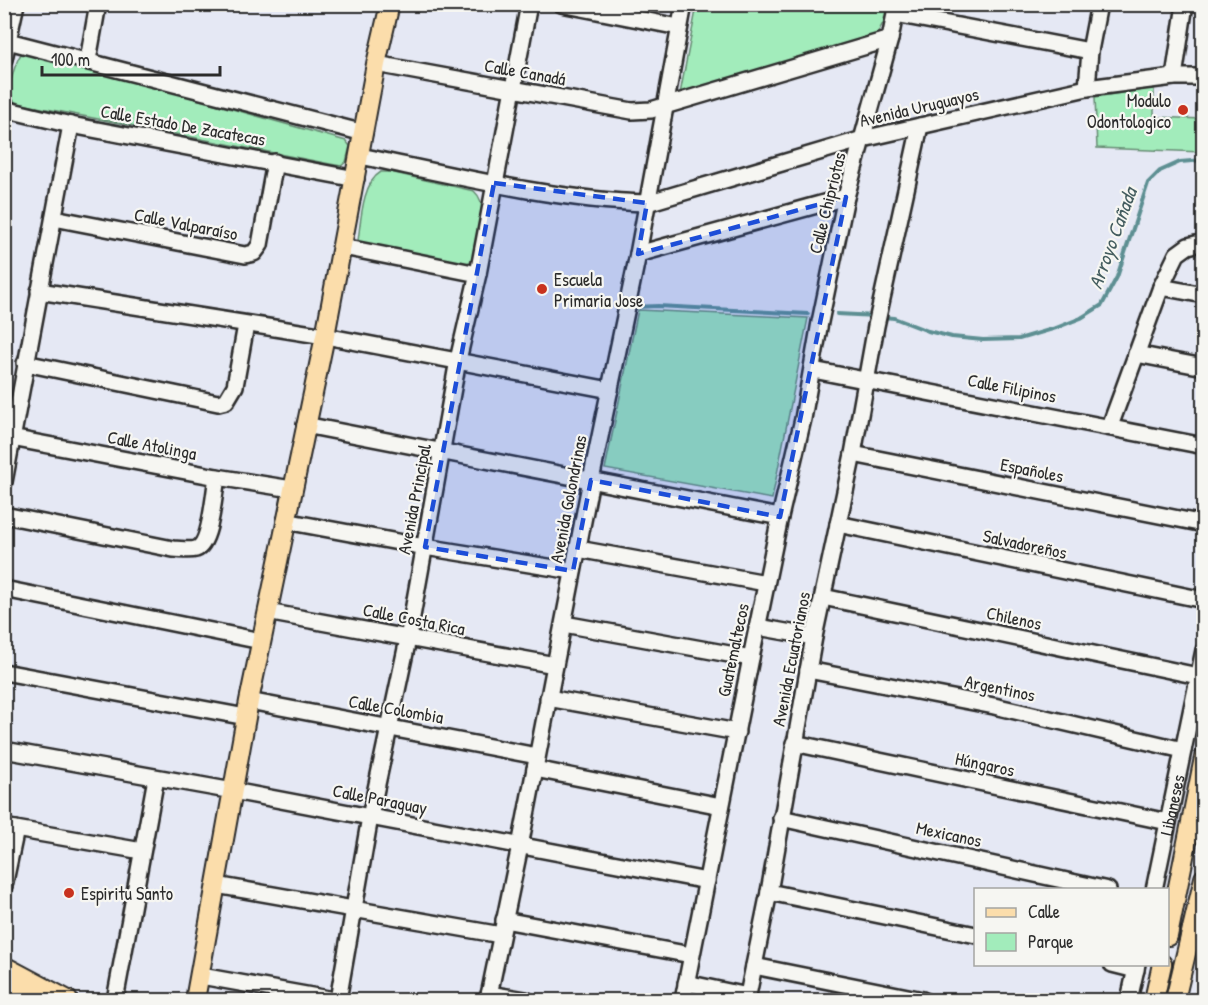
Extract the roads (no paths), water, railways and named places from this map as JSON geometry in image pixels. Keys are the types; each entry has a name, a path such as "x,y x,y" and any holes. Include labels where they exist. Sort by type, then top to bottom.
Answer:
{"main road":[{"path":"195,1000 247,709 325,336 376,64 390,4"},
{"name":"Libaneses","path":"1169,926 1203,758"},
{"path":"1175,1000 1203,878"},
{"path":"4,966 68,1000"},
{"path":"1154,1000 1162,966"},
{"path":"4,985 33,1000"}],"street":[{"path":"4,59 16,4"},
{"path":"88,60 98,4"},
{"name":"Avenida Principal","path":"336,1000 370,817 408,639 458,360 478,274 529,4"},
{"path":"561,4 679,27"},
{"name":"Avenida Golondrinas","path":"489,997 638,254 684,4"},
{"path":"1087,88 1090,51 1099,4"},
{"path":"1174,76 1185,4"},
{"path":"896,9 1090,51"},
{"name":"Calle Chipriotas","path":"823,307 846,197 890,39 896,9"},
{"name":"Calle Canadá","path":"376,64 632,111 666,106 890,39"},
{"path":"8,41 364,133"},
{"name":"Avenida Uruguayos","path":"360,156 494,183 612,202 648,202 863,139 1087,88 1174,76 1203,77"},
{"name":"Calle Estado De Zacatecas","path":"4,109 356,179"},
{"path":"4,482 9,438 71,124"},
{"name":"Avenida Ecuatorianos","path":"748,998 814,637 853,454 876,326 920,126"},
{"name":"Calle Valparaíso","path":"54,218 245,255 254,253 260,245 275,162"},
{"path":"638,254 846,197"},
{"path":"1110,426 1161,287 1177,254 1188,246 1203,242"},
{"path":"343,247 478,274"},
{"path":"1161,287 1203,295"},
{"path":"39,291 325,336 610,390"},
{"name":"Guatemaltecos","path":"683,1000 766,583 813,370 823,307"},
{"path":"25,363 218,403 226,401 235,386 246,325"},
{"path":"1136,354 1203,367"},
{"name":"Calle Filipinos","path":"813,370 1110,426 1203,446"},
{"path":"305,425 780,517"},
{"name":"Calle Atolinga","path":"9,438 292,489"},
{"name":"Españoles","path":"853,454 1203,524"},
{"path":"4,515 172,549 198,549 205,542 208,532 217,477"},
{"path":"285,521 573,571"},
{"name":"Salvadoreños","path":"838,524 1203,600"},
{"path":"578,549 766,583"},
{"path":"4,589 261,641"},
{"name":"Chilenos","path":"823,597 1198,676"},
{"name":"Calle Costa Rica","path":"267,612 555,665"},
{"path":"564,624 751,658"},
{"path":"758,627 814,637"},
{"name":"Libaneses","path":"1154,888 1203,650"},
{"name":"Argentinos","path":"808,670 994,706 1183,750"},
{"name":"Calle Colombia","path":"4,672 390,729 721,806"},
{"path":"548,698 737,732"},
{"name":"Húngaros","path":"794,743 1168,822"},
{"name":"Calle Paraguay","path":"4,750 707,881"},
{"path":"115,1000 156,778"},
{"name":"Mexicanos","path":"781,818 1099,888"},
{"path":"4,886 10,828 142,850"},
{"path":"216,885 501,936"},
{"path":"769,892 974,935"},
{"path":"504,920 691,955"},
{"path":"754,966 923,1000"},
{"path":"1130,1000 1136,967"},
{"path":"201,976 336,1000"},
{"path":"686,983 748,998"},
{"path":"489,997 526,1000"}],"waterway":[{"name":"Arroyo Cañada","path":"883,317 894,318 952,337 983,340 1019,339 1081,318 1102,305 1117,277 1148,183 1160,171 1180,162 1204,160"},
{"name":"Arroyo Cañada","path":"634,307 658,306 808,314"},
{"name":"Arroyo Cañada","path":"837,314 876,316"}],"place":[{"name":"Modulo Odontologico","path":"1183,110"},
{"name":"Escuela Primaria Jose","path":"542,289"},
{"name":"Espiritu Santo","path":"69,893"}]}
